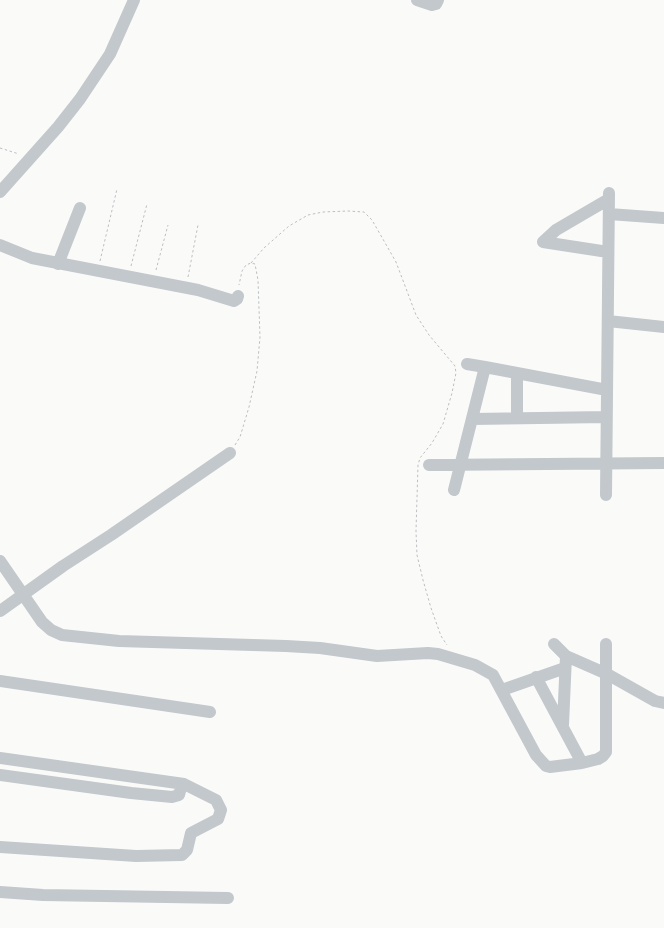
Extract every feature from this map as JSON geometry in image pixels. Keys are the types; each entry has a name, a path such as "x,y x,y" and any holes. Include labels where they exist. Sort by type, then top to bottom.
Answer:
{"street":[{"path":"0,192 58,127 80,99 110,54 134,0"},
{"path":"417,0 432,5 436,4 438,0"},
{"path":"606,495 609,196 556,230 542,242 608,252"},
{"path":"58,264 80,208"},
{"path":"609,214 664,218"},
{"path":"0,245 32,258 58,264 186,287 234,301 238,296"},
{"path":"608,321 664,327"},
{"path":"467,364 607,390"},
{"path":"454,490 485,367"},
{"path":"517,373 517,418"},
{"path":"472,419 606,417"},
{"path":"0,611 23,593 230,453"},
{"path":"429,465 664,463"},
{"path":"0,561 42,622 51,630 62,635 119,640 286,646 376,656 428,653 457,659 486,670 493,675 536,755 541,762 550,767 598,759 604,756 606,752 606,644"},
{"path":"554,644 566,662 563,725"},
{"path":"502,690 536,677 566,662 607,674 645,696 664,703"},
{"path":"536,677 582,763"},
{"path":"0,681 210,712"},
{"path":"0,758 182,784 212,796 222,810 218,819 191,834 187,850 182,855 136,856 0,847"},
{"path":"0,775 172,797 179,795 182,784"},
{"path":"0,892 43,895 228,898"}],"path":[{"path":"0,148 29,158"},
{"path":"97,272 117,189"},
{"path":"128,276 147,204"},
{"path":"238,296 242,271 246,265 251,263 264,248 289,226 308,215 323,212 364,212 372,220 396,262 416,315 428,335 455,366 456,373 452,393 443,424 432,444 420,458 418,465 416,532 417,555 431,608 441,636 457,659"},
{"path":"154,281 168,225"},
{"path":"186,287 198,226"},
{"path":"230,453 240,437 257,371 260,337 258,280 254,264 251,263"}]}
